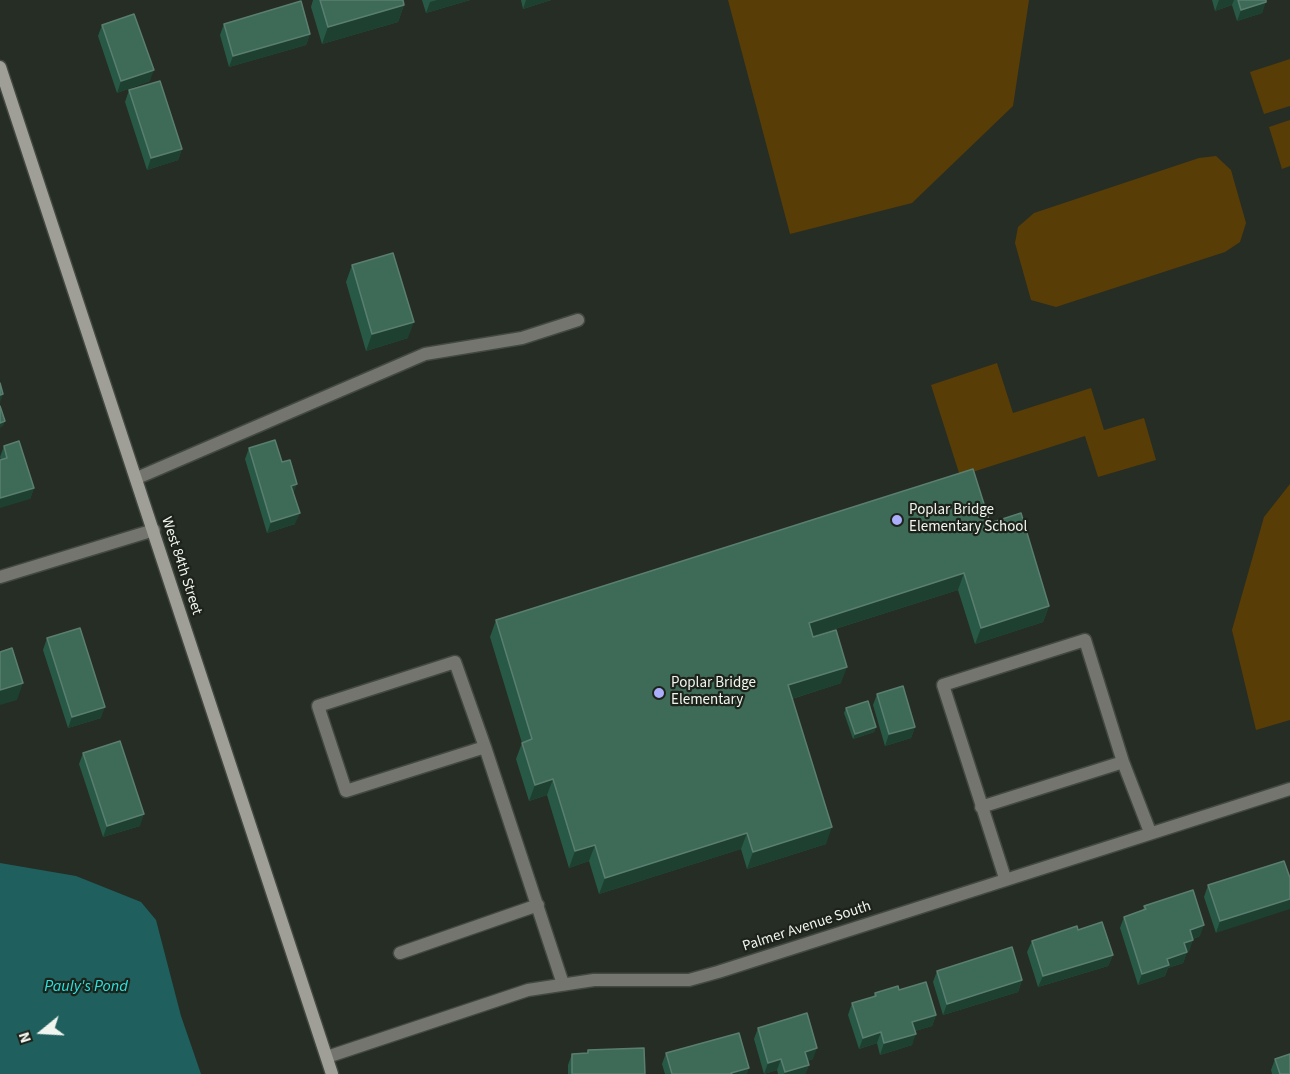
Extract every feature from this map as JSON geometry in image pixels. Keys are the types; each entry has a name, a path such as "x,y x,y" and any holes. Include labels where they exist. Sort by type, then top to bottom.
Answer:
{"street":[{"name":"West 84th Street","path":"0,67 332,1074"},
{"path":"137,478 425,354 522,338 578,321"},
{"path":"0,577 154,530"},
{"path":"1005,878 943,685 1085,640 1123,762 1150,832"},
{"path":"485,747 346,791 318,706 455,662 485,747 538,905 563,984"},
{"path":"981,807 1123,762"},
{"name":"Palmer Avenue South","path":"327,1057 528,990 594,980 689,980 1290,789"},
{"path":"400,953 538,905"}],"shaded area":[{"path":"728,0 1029,0 1013,106 912,203 790,234"},
{"path":"1290,59 1290,106 1264,114 1250,72"},
{"path":"1290,120 1290,166 1282,169 1269,127"},
{"path":"1216,156 1231,170 1246,223 1240,242 1225,252 1056,307 1031,300 1015,243 1018,227 1034,213 1199,158"},
{"path":"997,363 1013,413 1091,388 1104,430 1144,418 1156,460 1098,477 1085,436 960,476 931,385"},
{"path":"1290,484 1290,720 1256,730 1232,630 1264,517"}],"water":[{"name":"Pauly's Pond","path":"0,863 76,876 141,902 156,920 181,1016 201,1074 0,1074"}],"building":[{"path":"320,0 403,0 404,5 328,27"},
{"path":"1238,0 1266,0 1266,2 1241,10"},
{"path":"301,1 310,34 233,56 224,24"},
{"path":"134,14 154,70 121,81 102,25"},
{"path":"160,81 182,149 151,158 129,90"},
{"path":"393,253 414,322 372,334 352,265"},
{"path":"0,406 5,421 0,423"},
{"path":"275,440 282,462 290,460 297,484 291,486 300,513 271,522 249,448"},
{"path":"19,441 34,488 0,498 0,460 7,458 4,446"},
{"name":"Poplar Bridge Elementary","path":"973,469 990,523 1021,513 1049,606 981,628 964,573 809,623 813,637 836,630 847,667 788,685 832,827 753,852 747,833 605,878 595,845 575,851 553,779 535,785 522,743 532,739 496,620"},
{"path":"80,628 105,707 72,717 47,638"},
{"path":"12,648 23,683 0,690 0,652"},
{"path":"903,686 915,727 889,734 877,694"},
{"path":"868,701 876,727 855,734 846,708"},
{"path":"120,741 144,814 107,826 83,753"},
{"path":"1284,861 1290,878 1290,899 1220,921 1208,885"},
{"path":"1193,890 1204,925 1190,930 1193,940 1184,943 1187,952 1167,959 1169,965 1142,974 1124,917 1146,909 1144,906"},
{"path":"1102,922 1113,955 1043,976 1032,941 1077,926 1078,930"},
{"path":"1012,947 1022,980 947,1004 937,971"},
{"path":"926,982 936,1015 912,1022 916,1034 884,1043 881,1032 863,1038 852,1003 898,986 899,990"},
{"path":"807,1013 817,1048 805,1052 809,1065 785,1072 781,1059 768,1063 758,1028"},
{"path":"739,1033 749,1068 732,1074 672,1074 666,1053"},
{"path":"644,1048 645,1074 572,1074 572,1054 588,1053 588,1050"},
{"path":"1290,1054 1290,1074 1280,1074 1275,1059"}],"place":[{"name":"Poplar Bridge Elementary School","path":"897,520"},
{"name":"Poplar Bridge Elementary","path":"659,693"}]}
